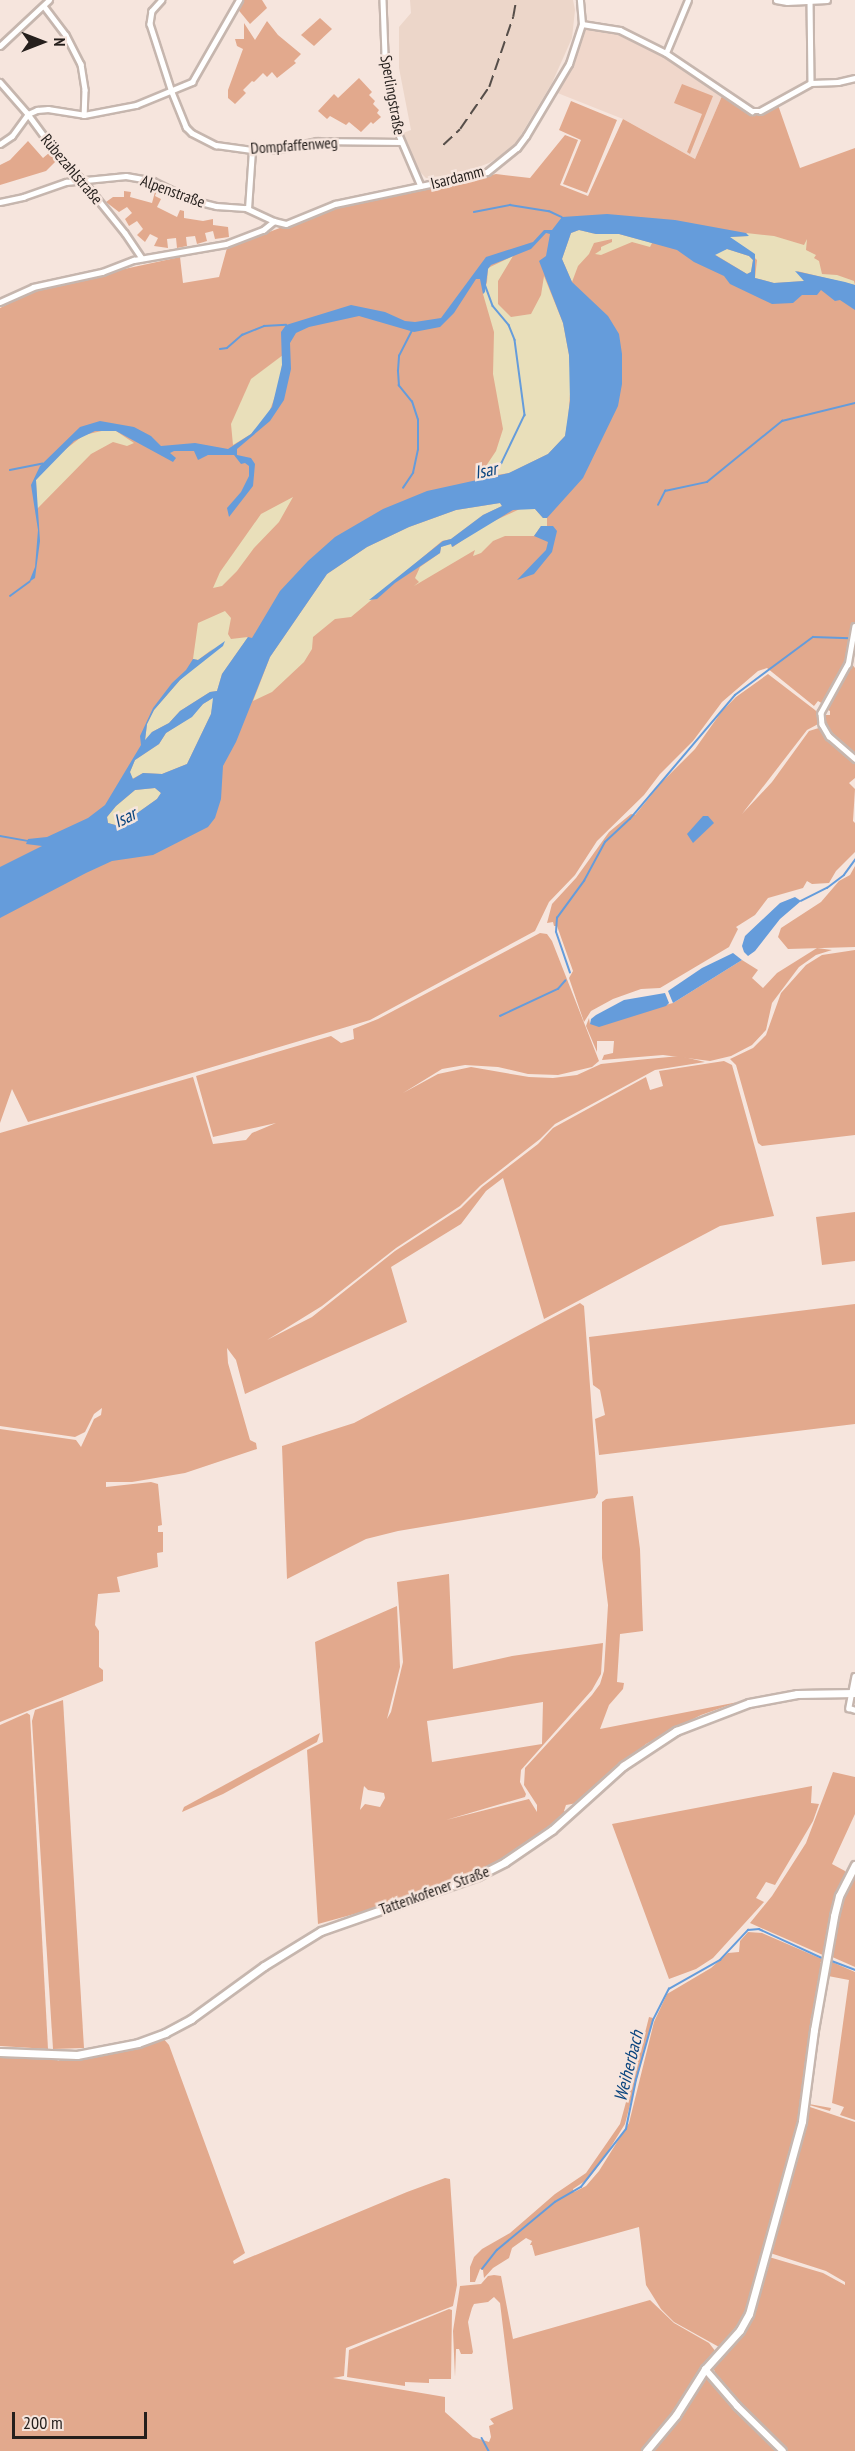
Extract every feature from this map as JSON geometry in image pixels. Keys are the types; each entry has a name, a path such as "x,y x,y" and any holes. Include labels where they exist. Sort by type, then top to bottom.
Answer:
{"main road":[{"name":"Tattenkofener Straße","path":"0,2052 77,2055 138,2043 165,2033 191,2019 264,1966 321,1931 478,1876 505,1862 552,1830 623,1766 676,1731 749,1702 797,1694 854,1693"},
{"path":"646,2451 676,2415 705,2369 740,2330 754,2297 802,2121 814,2030 834,1916 839,1896 855,1865"}],"street":[{"path":"0,46 50,0"},
{"name":"Dompfaffenweg","path":"162,0 152,11 150,24 172,92 186,127 192,133 216,144 252,150 275,150 317,141 401,142"},
{"path":"0,144 12,136 28,114 48,109 84,115 136,105 192,82 239,0"},
{"name":"Sperlingstraße","path":"383,0 385,54 396,128 421,186"},
{"path":"580,0 582,24 620,30 666,53 753,111 760,111 811,83 838,82 855,78"},
{"path":"666,53 688,0"},
{"path":"776,0 827,0"},
{"path":"810,1 811,83"},
{"path":"44,6 66,35 81,64 85,90 84,115"},
{"name":"Isardamm","path":"0,302 33,287 102,272 142,258 226,244 263,230 274,221 286,224 336,204 486,172 517,148 568,64 582,24"},
{"name":"Rübezahlstraße","path":"0,82 28,114 61,159 84,182 142,258"},
{"path":"248,209 252,150"},
{"name":"Alpenstraße","path":"0,202 23,197 66,182 126,176 144,177 192,200 216,206 248,209 274,221"},
{"path":"855,626 848,664 821,713 822,724 829,736 855,759"},
{"path":"855,1676 854,1693 849,1708 855,1710"},
{"path":"705,2369 737,2406 783,2451"}],"shaded area":[{"path":"239,0 262,0 267,8 250,24 236,7"},
{"path":"410,0 573,0 575,10 572,38 552,83 513,148 489,163 463,173 426,178 419,171 403,133 411,130 399,68 399,27 411,13"},
{"path":"320,18 332,29 314,46 301,35"},
{"path":"267,21 278,35 301,54 294,61 296,63 277,78 272,72 267,77 263,73 254,82 252,81 243,90 246,93 235,104 228,98 228,90 243,49 237,46 235,39 244,39 244,23 255,40"},
{"path":"583,26 603,28 665,57 722,96 695,159 623,119 555,92 570,64"},
{"path":"359,78 372,92 369,95 375,101 373,104 379,110 377,113 381,117 373,124 371,122 361,132 349,122 346,125 330,116 327,119 318,111 334,94 338,98"},
{"path":"682,84 713,96 690,154 687,152 702,114 674,103"},
{"path":"722,96 750,114 761,114 778,105 800,168 855,148 855,623 851,633 851,650 843,673 823,704 818,701 814,706 767,668 758,671 722,702 693,741 660,774 644,795 597,841 575,875 549,902 535,931 370,1020 28,1122 12,1089 0,1123 0,308 41,287 180,257 183,283 219,277 227,248 330,209 496,174 530,178 565,135 578,140 560,185 588,196 623,119 695,159"},
{"path":"571,101 617,120 587,193 563,184 581,140 559,130"},
{"path":"28,141 43,158 49,153 57,160 46,171 0,185 0,165 10,160"},
{"path":"149,186 157,190 155,196 161,199 157,207 177,217 180,210 184,211 184,218 203,221 213,219 213,225 228,227 229,237 215,239 213,231 205,233 207,241 197,244 195,236 186,237 187,246 177,248 176,238 167,239 168,248 154,246 158,238 150,234 145,242 137,235 143,229 137,221 129,226 125,219 132,213 127,207 119,212 106,202 113,197 124,197 124,191 131,192 130,197 152,203 155,192 148,190"},
{"path":"851,663 855,668 855,757 830,736 824,718 824,715 830,715 830,711 824,708"},
{"path":"768,674 815,710 820,715 820,723 807,730 742,814 772,782 809,731 822,727 833,743 855,760 855,778 849,783 855,789 853,821 855,823 855,852 836,871 829,883 812,884 807,881 803,888 768,898 755,915 736,927 738,929 729,947 660,988 641,989 613,999 591,1011 584,1022 569,978 573,971 557,926 554,926 553,922 547,923 552,904 576,878 609,832 631,814 635,815 662,782 695,749 722,711 736,697"},
{"path":"855,866 855,947 788,949 778,937 781,928 821,902 839,881 850,875"},
{"path":"540,933 547,934 552,941 599,1061 592,1067 558,1075 528,1074 498,1067 465,1065 442,1069 403,1093 438,1074 471,1067 529,1077 553,1078 577,1075 601,1064 637,1060 680,1056 705,1062 655,1070 555,1124 540,1139 480,1186 460,1206 396,1248 322,1306 267,1340 312,1317 395,1251 461,1208 482,1187 538,1144 553,1128 646,1077 650,1090 663,1086 659,1071 724,1061 732,1065 774,1216 720,1226 544,1319 503,1178 486,1191 461,1224 391,1267 407,1322 245,1394 236,1360 227,1348 228,1363 250,1440 256,1443 257,1449 185,1473 132,1482 106,1482 106,1487 151,1482 158,1484 162,1525 158,1526 158,1532 163,1532 163,1552 157,1553 158,1567 117,1577 120,1592 98,1594 95,1625 99,1631 99,1667 103,1670 103,1681 0,1722 0,1429 76,1440 81,1447 94,1419 101,1415 102,1408 94,1414 85,1432 75,1437 0,1426 0,1133 193,1077 213,1144 246,1140 252,1133 276,1123 213,1137 196,1076 331,1036 341,1043 354,1039 353,1029 378,1019"},
{"path":"817,948 832,950 816,955 799,967 772,1003 766,1030 752,1045 731,1056 710,1061 663,1055 602,1060 604,1055 613,1053 614,1041 597,1041 597,1052 586,1026 589,1018 590,1024 673,1003 742,960 758,970 752,978 763,988 777,973"},
{"path":"855,950 855,1135 762,1146 758,1143 736,1065 730,1059 753,1048 766,1035 781,993 806,965 822,955"},
{"path":"855,1212 855,1261 822,1265 816,1217"},
{"path":"580,1303 584,1306 598,1493 595,1498 398,1531 366,1539 287,1579 282,1446 354,1423"},
{"path":"855,1304 855,1424 599,1455 595,1419 605,1415 600,1390 593,1385 589,1337"},
{"path":"633,1496 640,1549 643,1631 620,1634 617,1682 624,1683 623,1689 609,1705 600,1729 738,1702 701,1715 646,1744 577,1803 566,1805 564,1811 567,1813 550,1828 502,1860 471,1875 387,1905 318,1924 307,1750 323,1742 315,1642 397,1606 400,1667 387,1719 391,1712 403,1662 397,1582 449,1574 453,1669 512,1656 603,1643 601,1674 592,1690 521,1770 520,1782 526,1794 525,1797 446,1820 529,1799 537,1812 537,1805 524,1785 525,1768 592,1695 600,1684 604,1671 608,1605 602,1558 602,1502 606,1499","holes":["543,1702 542,1744 432,1762 427,1721","364,1786 368,1790 384,1793 385,1798 380,1807 365,1804 360,1810"]},
{"path":"63,1700 84,2048 53,2049 32,1721 35,1710"},
{"path":"27,1713 30,1715 48,2049 0,2046 0,1725"},
{"path":"320,1733 317,1742 223,1794 182,1812 184,1807"},
{"path":"833,1772 855,1777 855,1814 832,1864 847,1874 825,1956 750,1923 772,1896 806,1843"},
{"path":"812,1786 811,1803 819,1804 813,1821 775,1885 766,1882 756,1898 764,1902 713,1958 696,1969 669,1979 612,1824"},
{"path":"855,1870 855,1967 830,1956 842,1899"},
{"path":"748,1932 762,1933 824,1960 820,1963 824,1963 821,1981 817,1981 820,1983 814,2018 810,2019 814,2021 808,2063 804,2064 807,2066 800,2123 797,2123 799,2126 763,2257 761,2257 752,2300 739,2327 719,2347 674,2322 661,2309 646,2285 639,2227 535,2256 532,2245 530,2245 532,2241 526,2238 512,2248 509,2258 493,2268 484,2278 483,2270 480,2269 475,2282 470,2282 470,2267 474,2257 482,2249 510,2233 555,2194 586,2173 620,2124 649,2017 653,2018 625,2124 602,2161 588,2179 573,2189 574,2192 586,2186 599,2171 629,2123 654,2022 667,1994 711,1968 728,1953 739,1952 740,1941"},
{"path":"832,1962 855,1972 855,2120 840,2115 844,2107 832,2103 849,1980 828,1976 809,2104 831,2108 830,2111 809,2105 808,2101 828,1965"},
{"path":"162,2037 169,2045 245,2253 233,2261 234,2264 407,2192 445,2178 450,2179 457,2285 453,2306 346,2348 344,2376 333,2378 445,2397 445,2412 473,2437 489,2442 491,2437 489,2426 494,2424 490,2419 513,2409 500,2303 494,2297 488,2302 474,2304 468,2322 473,2352 472,2354 461,2354 459,2349 456,2349 455,2377 453,2331 460,2286 481,2284 488,2276 494,2275 501,2276 513,2339 650,2300 674,2323 709,2343 716,2352 678,2408 643,2451 0,2451 0,2055 52,2058 59,2061 60,2058 123,2050"},
{"path":"810,2107 855,2122 855,2451 787,2451 739,2405 717,2378 713,2367 751,2316 769,2257 823,2273 845,2285 845,2282 826,2271 770,2253"},
{"path":"449,2309 452,2310 451,2379 429,2379 429,2383 405,2382 405,2386 347,2377 349,2350"},
{"path":"703,2377 712,2380 737,2410 779,2451 650,2451 664,2436"}],"sand":[{"path":"579,230 596,234 619,234 652,243 650,247 632,242 601,255 595,254 601,250 601,247 612,242 612,239 594,243 589,254 578,266 572,282 562,259 571,233"},
{"path":"746,233 774,236 804,245 807,239 806,250 816,255 814,258 819,261 822,274 837,275 854,281 855,285 797,271 804,281 774,283 755,278 757,260 741,245 726,237 748,236"},
{"path":"727,249 749,256 753,260 751,272 747,274 714,254"},
{"path":"513,256 498,281 498,304 511,317 531,314 541,295 544,276 563,323 569,355 571,381 568,420 565,436 548,454 509,473 478,478 496,451 503,429 493,374 494,332 483,294 488,268"},
{"path":"283,355 280,383 267,418 251,434 233,445 231,424 251,379"},
{"path":"106,430 116,431 134,443 127,446 113,442 91,454 37,509 36,480 53,459 84,435"},
{"path":"293,497 279,522 254,548 237,571 222,586 213,588 220,572 261,514"},
{"path":"500,503 502,506 483,515 451,539 442,541 351,617 335,619 313,637 312,649 304,662 272,692 253,701 270,657 327,574 367,547 409,527 456,510"},
{"path":"522,508 535,509 543,518 547,518 547,526 541,526 534,536 505,536 493,541 481,553 473,556 475,550 414,586 419,582 415,578 420,567 440,553 441,547 451,543 453,547 481,527"},
{"path":"225,611 231,618 228,634 231,639 248,637 222,674 217,691 210,692 180,711 169,723 152,732 145,741 147,724 154,710 180,680 214,648 198,660 193,659 198,623"},
{"path":"214,697 211,714 187,764 162,774 143,773 132,779 130,772 135,760 159,744 166,733 191,717 203,704"},
{"path":"155,788 161,793 157,799 119,826 108,823 107,817 116,806 135,790"}],"water":[{"path":"607,214 675,220 746,233 749,236 730,237 755,254 755,278 774,283 804,281 795,271 855,285 855,310 840,300 835,301 821,290 817,295 802,295 793,303 772,304 730,284 724,276 694,262 677,250 619,234 596,234 579,230 571,233 562,259 572,282 608,316 619,334 622,354 622,384 618,406 583,478 547,518 543,518 535,509 513,510 452,547 451,544 441,547 440,553 395,583 377,599 369,600 443,541 451,539 483,515 502,506 500,503 456,510 409,527 367,547 327,574 270,657 236,742 223,766 221,799 215,818 208,827 153,855 112,861 0,918 0,867 42,846 26,844 28,839 47,837 88,818 105,805 141,745 140,736 153,708 172,683 186,670 193,659 198,660 225,641 223,646 180,680 154,710 147,724 145,740 152,732 169,723 180,711 210,692 217,691 222,674 248,637 252,638 280,591 335,537 383,509 427,491 509,473 548,454 565,436 570,401 569,355 563,323 539,261 546,256 550,234 546,233 531,249 491,265 488,269 485,292 483,294 480,279 476,279 454,313 440,327 414,332 359,316 309,327 296,333 290,343 291,369 284,400 270,421 237,449 237,455 251,458 255,464 253,486 229,517 227,508 241,492 249,476 249,466 245,463 241,464 234,455 208,455 198,460 194,451 174,451 170,453 176,458 173,462 116,431 95,431 74,441 36,480 40,541 35,578 29,582 35,567 38,530 31,485 40,466 80,427 100,421 134,427 151,436 161,446 195,443 228,449 251,434 272,407 282,365 281,332 286,325 351,305 385,312 405,321 415,322 441,318 486,257 533,242 544,230 552,230 562,217","holes":["727,249 749,256 753,260 751,272 747,274 715,255","213,698 211,714 187,764 162,774 143,773 133,779 130,772 135,760 159,744 166,733 192,717 203,704","155,788 161,793 157,799 119,826 108,823 107,817 135,790"]},
{"path":"541,526 553,526 557,531 552,552 534,574 517,580 546,550 548,542 534,536"},
{"path":"703,816 708,816 714,823 693,843 687,834"},
{"path":"795,897 801,901 780,919 755,951 748,956 742,946 745,936 780,903"},
{"path":"733,953 742,960 673,1003 668,991 702,968"},
{"path":"665,993 669,1003 666,1006 599,1027 590,1024 591,1019 596,1015 624,1000"}],"waterway":[{"path":"474,212 510,205 549,211 562,217"},
{"name":"Isar","path":"485,284 493,306 509,325 515,340 525,415 502,463 488,477"},
{"path":"220,349 227,348 242,335 264,326 286,325"},
{"path":"403,488 413,473 418,450 418,420 412,402 399,386 398,371 399,356 412,331"},
{"path":"658,505 665,491 707,482 782,421 855,403"},
{"path":"10,470 42,464"},
{"path":"10,596 29,582"},
{"path":"570,973 556,932 557,918 584,881 605,842 630,819 735,695 813,637 850,638"},
{"path":"0,836 29,841"},
{"path":"801,901 827,888 844,875 855,860"},
{"path":"500,1016 558,989 565,981"},
{"name":"Weiherbach","path":"482,2269 497,2250 555,2202 581,2187 626,2129 636,2080 653,2020 669,1989 720,1960 748,1930 759,1929 822,1958"},
{"name":"Weiherbach","path":"832,1961 855,1970"},
{"name":"Weiherbach","path":"482,2438 489,2451"}],"railway":[{"path":"443,145 460,129 489,87 513,17 516,0"}]}
